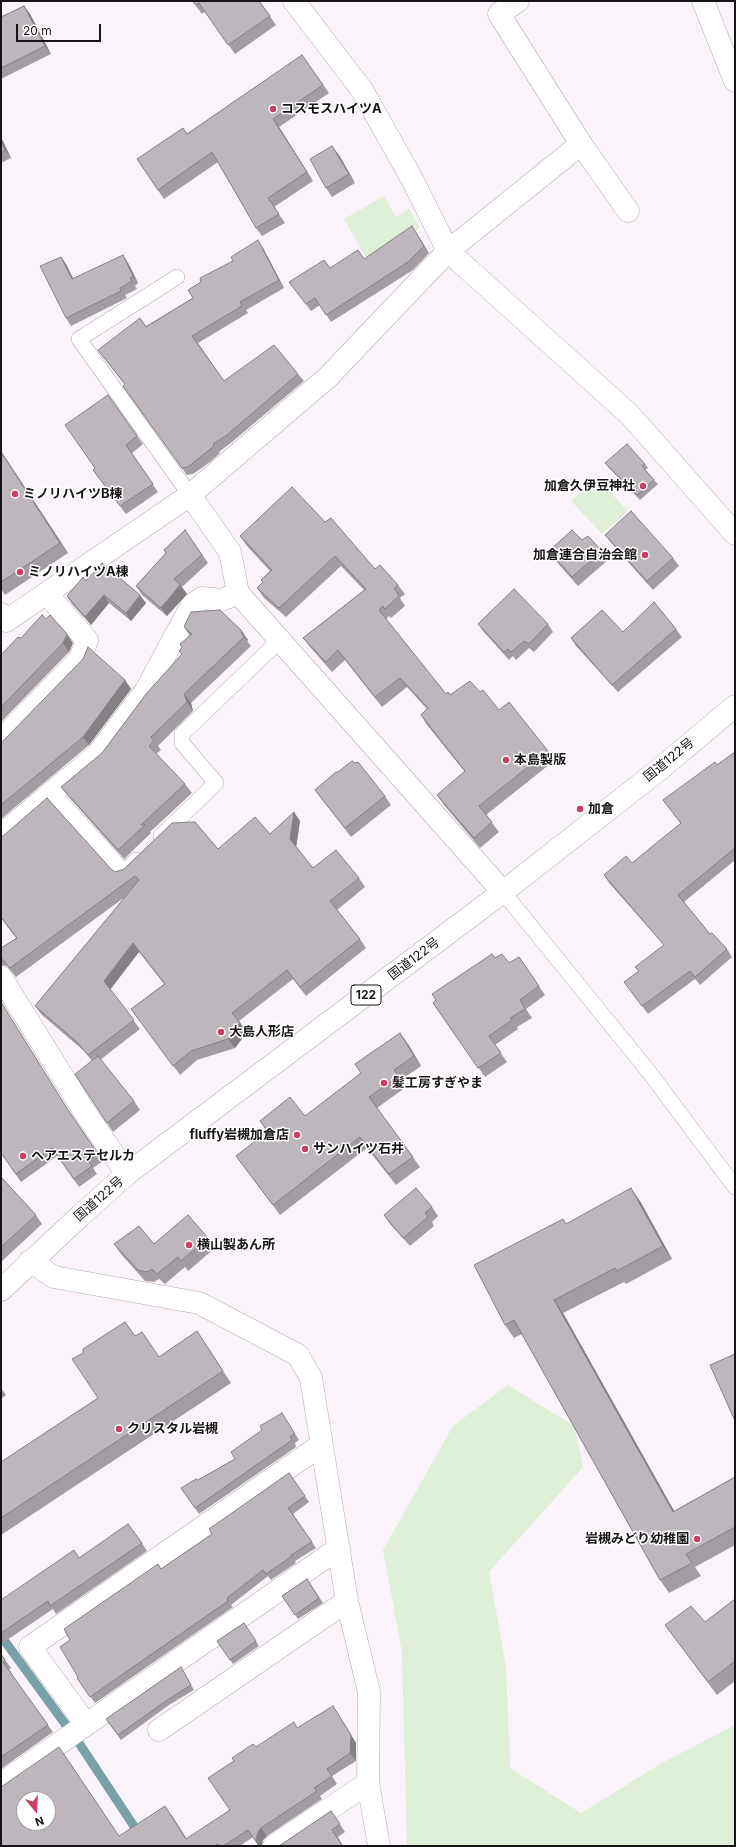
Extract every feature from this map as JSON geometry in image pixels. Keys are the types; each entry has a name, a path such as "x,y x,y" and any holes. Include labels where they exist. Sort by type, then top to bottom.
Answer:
{"main road":[{"path":"294,1 362,90 412,179 448,251 630,415 735,534"},
{"path":"518,1 499,14 581,144 628,211"},
{"path":"703,1 735,81"},
{"path":"1,614 6,621 190,495 328,377 448,251 581,144"},
{"path":"190,495 230,552 238,593 281,639 503,892"},
{"path":"1,835 98,754 146,690 192,605 202,598 222,600 238,593"},
{"path":"1,740 80,659 87,640 46,594"},
{"name":"国道122号","path":"1,1290 30,1261 127,1174 503,892 660,769 735,706"},
{"path":"1,977 84,1111 127,1174"},
{"path":"30,1261 54,1277 199,1303 298,1355 311,1378 347,1602 370,1692 368,1783 379,1846"},
{"path":"86,1724 30,1647 321,1445"},
{"path":"1,1784 339,1548"},
{"path":"159,1730 347,1602"},
{"path":"274,1846 368,1783"}],"lane":[{"path":"177,277 79,339 190,495"},
{"path":"53,793 124,872 216,783 182,743 182,734 281,639"},
{"path":"503,892 649,1072 735,1187"}],"green space":[{"path":"384,196 396,217 409,209 420,228 367,259 344,219"},
{"path":"596,477 628,511 602,534 571,501"},
{"path":"508,1385 574,1426 583,1467 489,1572 506,1666 510,1768 581,1813 662,1763 735,1725 735,1846 407,1846 402,1652 383,1550 453,1426"}],"building":[{"path":"193,1 259,1 270,16 228,45 199,3 196,5"},
{"path":"24,6 45,46 1,68 1,17"},
{"path":"302,55 323,85 273,119 307,172 268,198 279,214 256,228 212,152 158,190 137,159 183,128 187,134"},
{"path":"1,141 5,150 1,152"},
{"path":"332,146 349,174 326,188 310,159"},
{"path":"412,226 424,246 408,262 326,315 315,298 306,304 289,282 324,260 330,268 358,250 364,259"},
{"path":"258,240 279,280 240,302 242,306 192,336 224,381 274,345 298,374 227,435 213,444 214,446 188,467 182,468 123,386 125,384 98,350 140,318 146,327 193,298 188,290 201,282 200,278 233,261 231,257"},
{"path":"123,255 133,276 130,278 132,281 120,288 121,291 66,318 40,266 61,257 72,279"},
{"path":"108,395 137,436 126,445 153,484 120,506 93,470 95,468 65,425"},
{"path":"627,444 645,464 642,466 654,480 637,495 605,463"},
{"path":"1,452 60,543 1,582"},
{"path":"292,487 325,522 331,518 375,569 380,565 398,585 394,588 399,596 385,609 383,606 379,610 446,694 448,692 450,695 470,681 480,692 483,690 499,710 509,702 548,751 479,806 492,822 474,838 437,795 465,771 421,715 428,708 400,678 375,697 338,650 326,662 303,638 366,589 335,556 279,608 257,588 263,582 261,580 272,570 240,536"},
{"name":"加倉連合自治会館","path":"631,511 673,558 647,581 605,535"},
{"path":"185,530 202,555 174,579 180,585 161,608 136,586 166,553 164,550"},
{"path":"572,530 582,540 588,536 602,551 572,577 549,551"},
{"path":"102,563 140,595 126,613 104,595 85,617 67,596 83,577 86,581"},
{"path":"514,589 548,624 529,644 524,641 511,652 508,649 504,652 478,624"},
{"path":"654,602 676,629 612,685 571,638 602,610 623,632"},
{"path":"220,610 242,631 241,632 244,637 184,694 187,702 151,737 154,741 149,746 185,784 141,825 145,825 118,850 61,787 102,753 146,694 182,654 179,651 182,647 180,644 192,634 184,627 191,612"},
{"path":"42,615 46,619 50,615 67,634 63,643 1,707 1,655 18,637 21,638"},
{"path":"88,647 125,680 83,737 1,805 1,742 83,659"},
{"path":"735,752 735,848 678,895 710,934 712,933 727,949 695,977 690,971 642,1006 624,982 639,971 635,967 664,945 604,875 626,856 632,863 681,823 663,800 715,762 717,765"},
{"path":"352,761 355,763 358,762 385,796 345,828 315,790 336,772"},
{"path":"47,798 115,872 124,869 172,823 195,822 218,849 255,817 270,834 294,812 290,839 313,868 336,850 359,878 330,901 360,939 300,987 287,970 232,1013 240,1023 228,1039 191,1051 173,1066 131,1009 165,984 133,943 104,981 134,1020 88,1055 77,1042 35,1006 139,880 135,876 10,968 1,958 1,948 17,938 1,917 1,836 3,836"},
{"path":"492,954 495,958 502,954 509,963 519,957 539,986 520,1000 525,1009 510,1018 512,1020 489,1036 501,1053 478,1068 433,1003 436,1000 432,994"},
{"path":"1,1002 68,1110 98,1154 88,1161 92,1166 74,1179 52,1148 16,1174 1,1153"},
{"path":"400,1033 414,1056 394,1070 399,1076 369,1097 413,1157 389,1174 360,1137 273,1205 236,1156 268,1131 260,1121 290,1097 305,1116 361,1073 355,1064"},
{"path":"98,1056 134,1101 107,1123 75,1074"},
{"path":"1,1177 36,1215 1,1247"},
{"path":"416,1188 432,1207 425,1213 428,1217 403,1238 384,1215"},
{"path":"631,1188 663,1246 617,1271 615,1268 554,1300 673,1512 735,1477 735,1527 686,1554 692,1563 660,1580 514,1320 505,1325 474,1265 563,1219 566,1224"},
{"path":"188,1215 208,1238 181,1261 178,1257 157,1274 152,1269 147,1272 138,1270 114,1244 139,1226 154,1244"},
{"path":"125,1322 135,1336 142,1332 159,1357 197,1331 223,1371 1,1518 1,1462 98,1398 72,1359 83,1353 83,1349"},
{"path":"735,1354 735,1421 710,1365"},
{"path":"282,1413 295,1434 290,1437 292,1440 195,1508 181,1488 235,1459 231,1452 262,1430 260,1426"},
{"path":"289,1473 305,1496 288,1508 312,1542 291,1555 292,1556 266,1574 263,1570 227,1598 228,1601 90,1697 77,1678 78,1677 60,1647 70,1640 64,1629 158,1564 161,1569 212,1534 209,1529"},
{"path":"128,1524 142,1543 50,1606 48,1601 1,1633 1,1600 74,1550 79,1558"},
{"path":"307,1579 319,1598 295,1615 282,1596"},
{"path":"735,1599 735,1661 708,1682 665,1625 691,1606 705,1622"},
{"path":"244,1623 256,1641 230,1660 217,1641"},
{"path":"1,1654 5,1660 3,1662 48,1725 1,1757"},
{"path":"181,1667 191,1685 118,1735 106,1719"},
{"path":"333,1706 351,1735 350,1753 327,1769 332,1776 314,1788 317,1791 261,1828 256,1839 258,1844 248,1830 223,1846 219,1846 218,1844 215,1846 1,1846 1,1787 59,1747 119,1836 165,1806 186,1839 230,1810 208,1778 234,1761 232,1758 253,1744 256,1747 294,1722 297,1728"},
{"path":"331,1811 340,1824 332,1830 342,1845 279,1846"}],"waterway":[{"path":"1,1636 79,1743 147,1846"}],"place":[{"name":"コスモスハイツA","path":"273,109"},
{"name":"加倉久伊豆神社","path":"643,486"},
{"name":"ミノリハイツB棟","path":"15,494"},
{"name":"加倉連合自治会館","path":"645,555"},
{"name":"ミノリハイツA棟","path":"20,572"},
{"name":"本島製版","path":"506,760"},
{"name":"加倉","path":"580,809"},
{"name":"大島人形店","path":"221,1032"},
{"name":"髪工房すぎやま","path":"384,1083"},
{"name":"fluffy岩槻加倉店","path":"297,1135"},
{"name":"サンハイツ石井","path":"305,1149"},
{"name":"ヘアエステセルカ","path":"23,1156"},
{"name":"横山製あん所","path":"189,1245"},
{"name":"クリスタル岩槻","path":"119,1429"},
{"name":"岩槻みどり幼稚園","path":"697,1539"}]}
